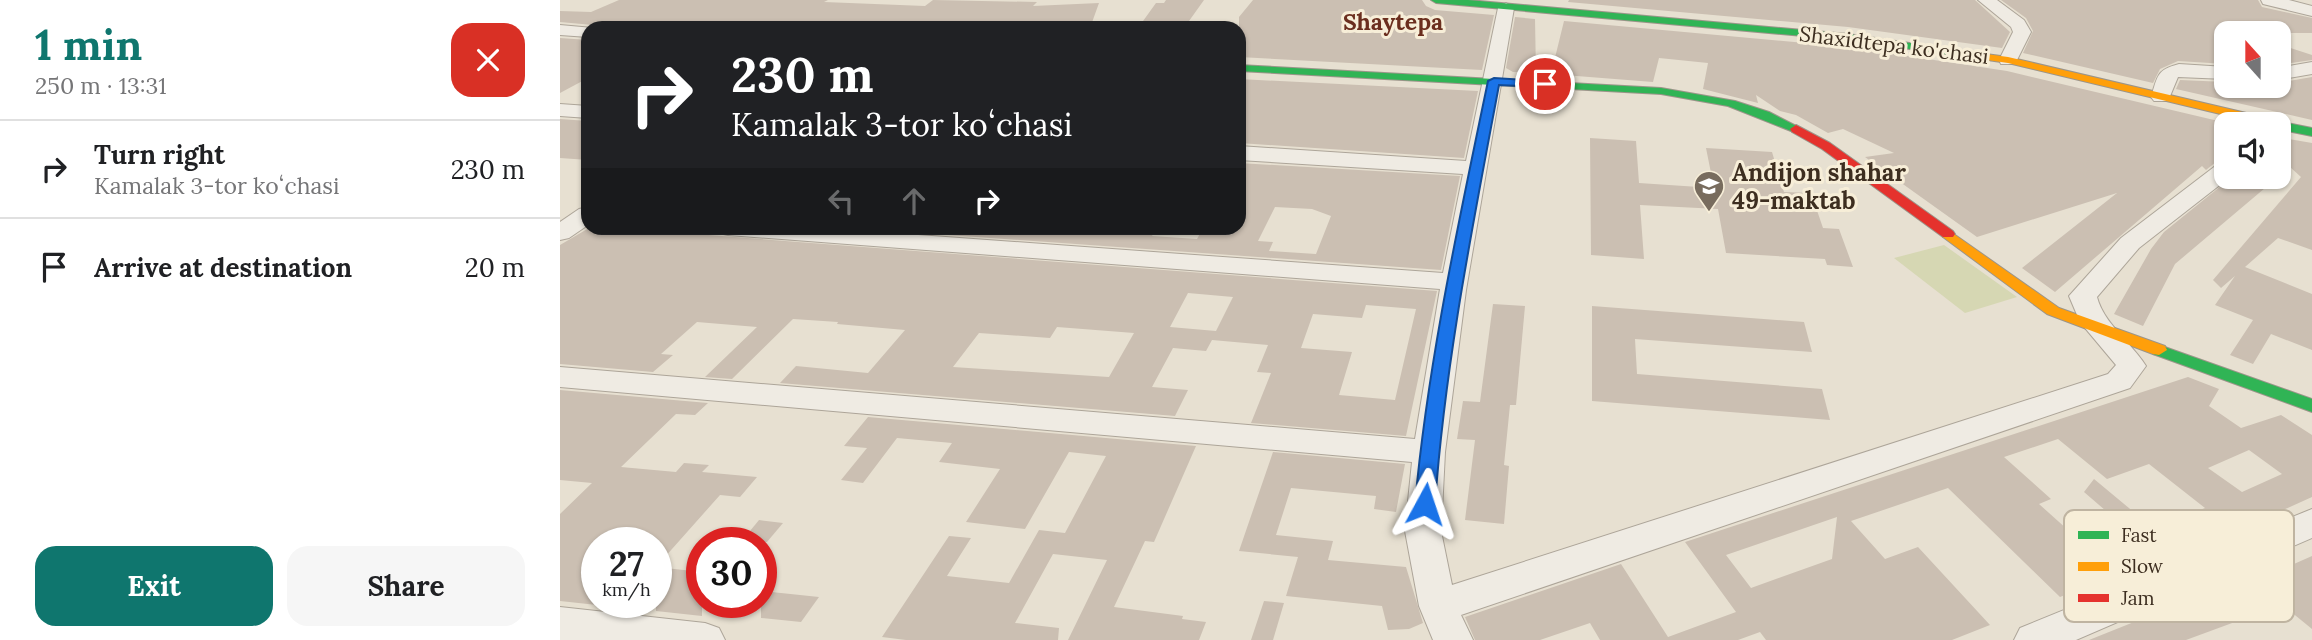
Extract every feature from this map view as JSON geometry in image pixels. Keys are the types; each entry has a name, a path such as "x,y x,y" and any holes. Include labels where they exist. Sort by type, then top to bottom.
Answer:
{"street":[{"name":"Shaxidtepa ko'chasi","path":"1436,0 1848,37 2008,60 2224,112"},
{"path":"1986,0 2018,24 2022,32 2008,60"},
{"path":"2269,0 2312,11"},
{"path":"1453,640 1438,606 1423,531 1429,452 1454,282 1506,8"},
{"path":"560,30 581,32"},
{"path":"1246,68 1671,92 1714,100 1774,118 1798,128 1826,146 2053,310 2312,406"},
{"path":"2291,72 2312,68"},
{"path":"2161,97 2169,73 2179,69 2214,73"},
{"path":"560,110 581,112"},
{"name":"Shaxidtepa ko'chasi","path":"2291,127 2312,132"},
{"path":"1246,153 1476,168"},
{"path":"1438,606 2119,381 2131,366 2125,354 2085,311 2083,296 2130,243 2214,178"},
{"path":"560,233 580,216"},
{"path":"821,235 1454,282"},
{"path":"560,377 1429,452"},
{"path":"2294,531 2312,523"},
{"path":"2034,640 2077,622"},
{"path":"560,624 705,640"}],"green space":[{"path":"1944,245 2017,297 1965,313 1894,258"}],"building":[{"path":"619,0 828,0 824,2 925,6 933,0 1037,2 1033,6 1099,3 1093,21 560,22 560,11 591,12"},
{"path":"1166,0 1204,0 1189,21 1143,21 1156,3 1164,3"},
{"path":"1253,0 1422,0 1426,6 1435,10 1494,15 1482,70 1246,57 1246,21 1239,21 1239,17"},
{"path":"1975,0 2010,32 2002,48 1848,27 1568,2"},
{"path":"2001,0 2258,0 2262,7 2312,18 2312,33 2291,33 2291,21 2214,21 2214,63 2178,61 2160,69 2153,83 2023,53 2033,31 2026,18"},
{"path":"1515,17 1535,19 1536,73 1513,72 1506,68"},
{"path":"1564,21 1848,47 2007,71 2214,120 2214,164 2206,170 2202,166 2055,292 2022,268 2117,193 1977,237 1865,157 1894,153 1843,129 1828,133 1796,115 1780,111 1756,95 1758,103 1703,89 1708,63 1659,58 1653,82 1551,74"},
{"path":"560,38 581,40 581,82 560,93"},
{"path":"2291,48 2312,55 2312,60 2291,63"},
{"path":"2312,77 2312,120 2291,115 2291,112 2277,112 2215,98 2291,98 2291,81"},
{"path":"1246,79 1478,91 1464,158 1246,143"},
{"path":"2180,80 2214,81 2214,98 2176,89"},
{"path":"560,119 581,120 581,160 560,158"},
{"path":"1590,138 1636,141 1639,183 1714,188 1706,148 1772,152 1784,192 1811,193 1823,228 1839,229 1853,267 1827,265 1825,259 1726,253 1718,209 1640,205 1644,259 1591,255"},
{"path":"2291,139 2312,143 2312,250 2278,238 2245,267 2312,294 2312,350 2271,334 2253,364 2230,355 2253,320 2215,305 2235,276 2221,288 2213,280 2301,177 2291,168"},
{"path":"1246,163 1460,176 1441,270 949,235 1153,235 1197,239 1199,235 1246,235","holes":["1275,207 1312,209 1331,216 1316,254 1269,251 1273,242 1258,241"]},
{"path":"2217,189 2264,189 2175,264 2143,326 2114,314 2151,249 2164,232"},
{"path":"581,233 581,235 708,235 1437,291 1406,436 1251,423 1271,373 1257,372 1268,345 1212,340 1206,351 1173,348 1152,387 1188,390 1175,416 780,383 796,366 868,373 905,330 837,324 838,322 793,319 732,379 705,377 757,327 697,322 661,354 673,355 653,372 560,364 560,245","holes":["1188,293 1233,297 1216,331 1170,327","1366,305 1416,309 1395,400 1339,395 1352,352 1301,348 1313,314 1362,318","1057,327 1134,333 1109,377 953,367 979,333 1050,338"]},
{"path":"1493,304 1525,306 1516,405 1510,405 1504,465 1509,466 1504,524 1465,520 1475,440 1457,439 1463,401 1480,402"},
{"path":"1592,306 1804,322 1812,352 1635,339 1637,374 1822,389 1830,420 1592,401"},
{"path":"2188,377 2219,389 2209,406 2241,428 2281,415 2312,435 2312,497 2283,510 2200,510 2205,508 2149,464 2107,479 2058,439 2004,457 2051,499 2039,504 2064,526 2064,595 2060,597 1948,488 1851,521 1885,559 1918,547 1990,625 1952,640 1766,640 1760,632 1738,640 1600,640 1590,623 1540,640 1475,640 1465,617 1621,564 1668,637 1736,612 1685,542","holes":["2249,450 2282,474 2242,492 2208,468","1837,517 1832,559 1751,588 1726,555"]},
{"path":"560,390 708,403 695,415 676,414 621,467 676,472 684,463 709,465 702,472 757,477 740,497 720,495 692,527 686,527 686,533 672,549 672,527 581,527 581,603 560,601 560,514 592,483 560,480"},
{"path":"868,417 1196,446 1154,542 1145,541 1114,607 1183,616 1182,619 1206,622 1199,640 1068,640 1107,560 1053,554 1015,623 1059,628 1058,640 906,640 882,637 949,536 971,538 947,576 1009,583 1039,530 1065,533 1106,456 1069,452 1025,529 966,522 1000,469 939,462 952,443 897,438 863,483 841,480 867,448 844,446"},
{"path":"1273,452 1405,464 1396,512 1374,509 1376,496 1291,488 1276,535 1333,541 1328,560 1406,567 1423,623 1409,629 1388,630 1382,606 1286,596 1298,557 1239,551"},
{"path":"2094,479 2131,510 2105,510 2084,492"},
{"path":"759,520 783,523 777,530 777,527 753,527"},
{"path":"2312,556 2312,629 2294,614 2294,564"},
{"path":"672,569 686,570 686,614 672,613"},
{"path":"777,593 819,597 801,622 761,618 777,618"},
{"path":"1264,601 1284,603 1273,640 1251,640"},
{"path":"2134,622 2235,622 2186,640 2089,640"}],"traffic: fast":[{"path":"1436,0 1848,37 1971,55"},
{"path":"1246,68 1661,91 1731,104 1765,114 1796,129"},
{"path":"2291,128 2312,132"},
{"path":"2159,350 2312,406"}],"traffic: slow":[{"path":"1971,55 2008,60 2226,112"},
{"path":"1948,234 2053,311 2159,350"}],"traffic: jam":[{"path":"1796,129 1826,146 1948,234"}],"place":[{"name":"Andijon shahar 49-maktab","path":"1709,213"}],"district":[{"name":"Shaytepa","path":"1393,21"}],"route":[{"path":"1425,504 1429,452 1453,290 1494,81 1545,84"}]}
